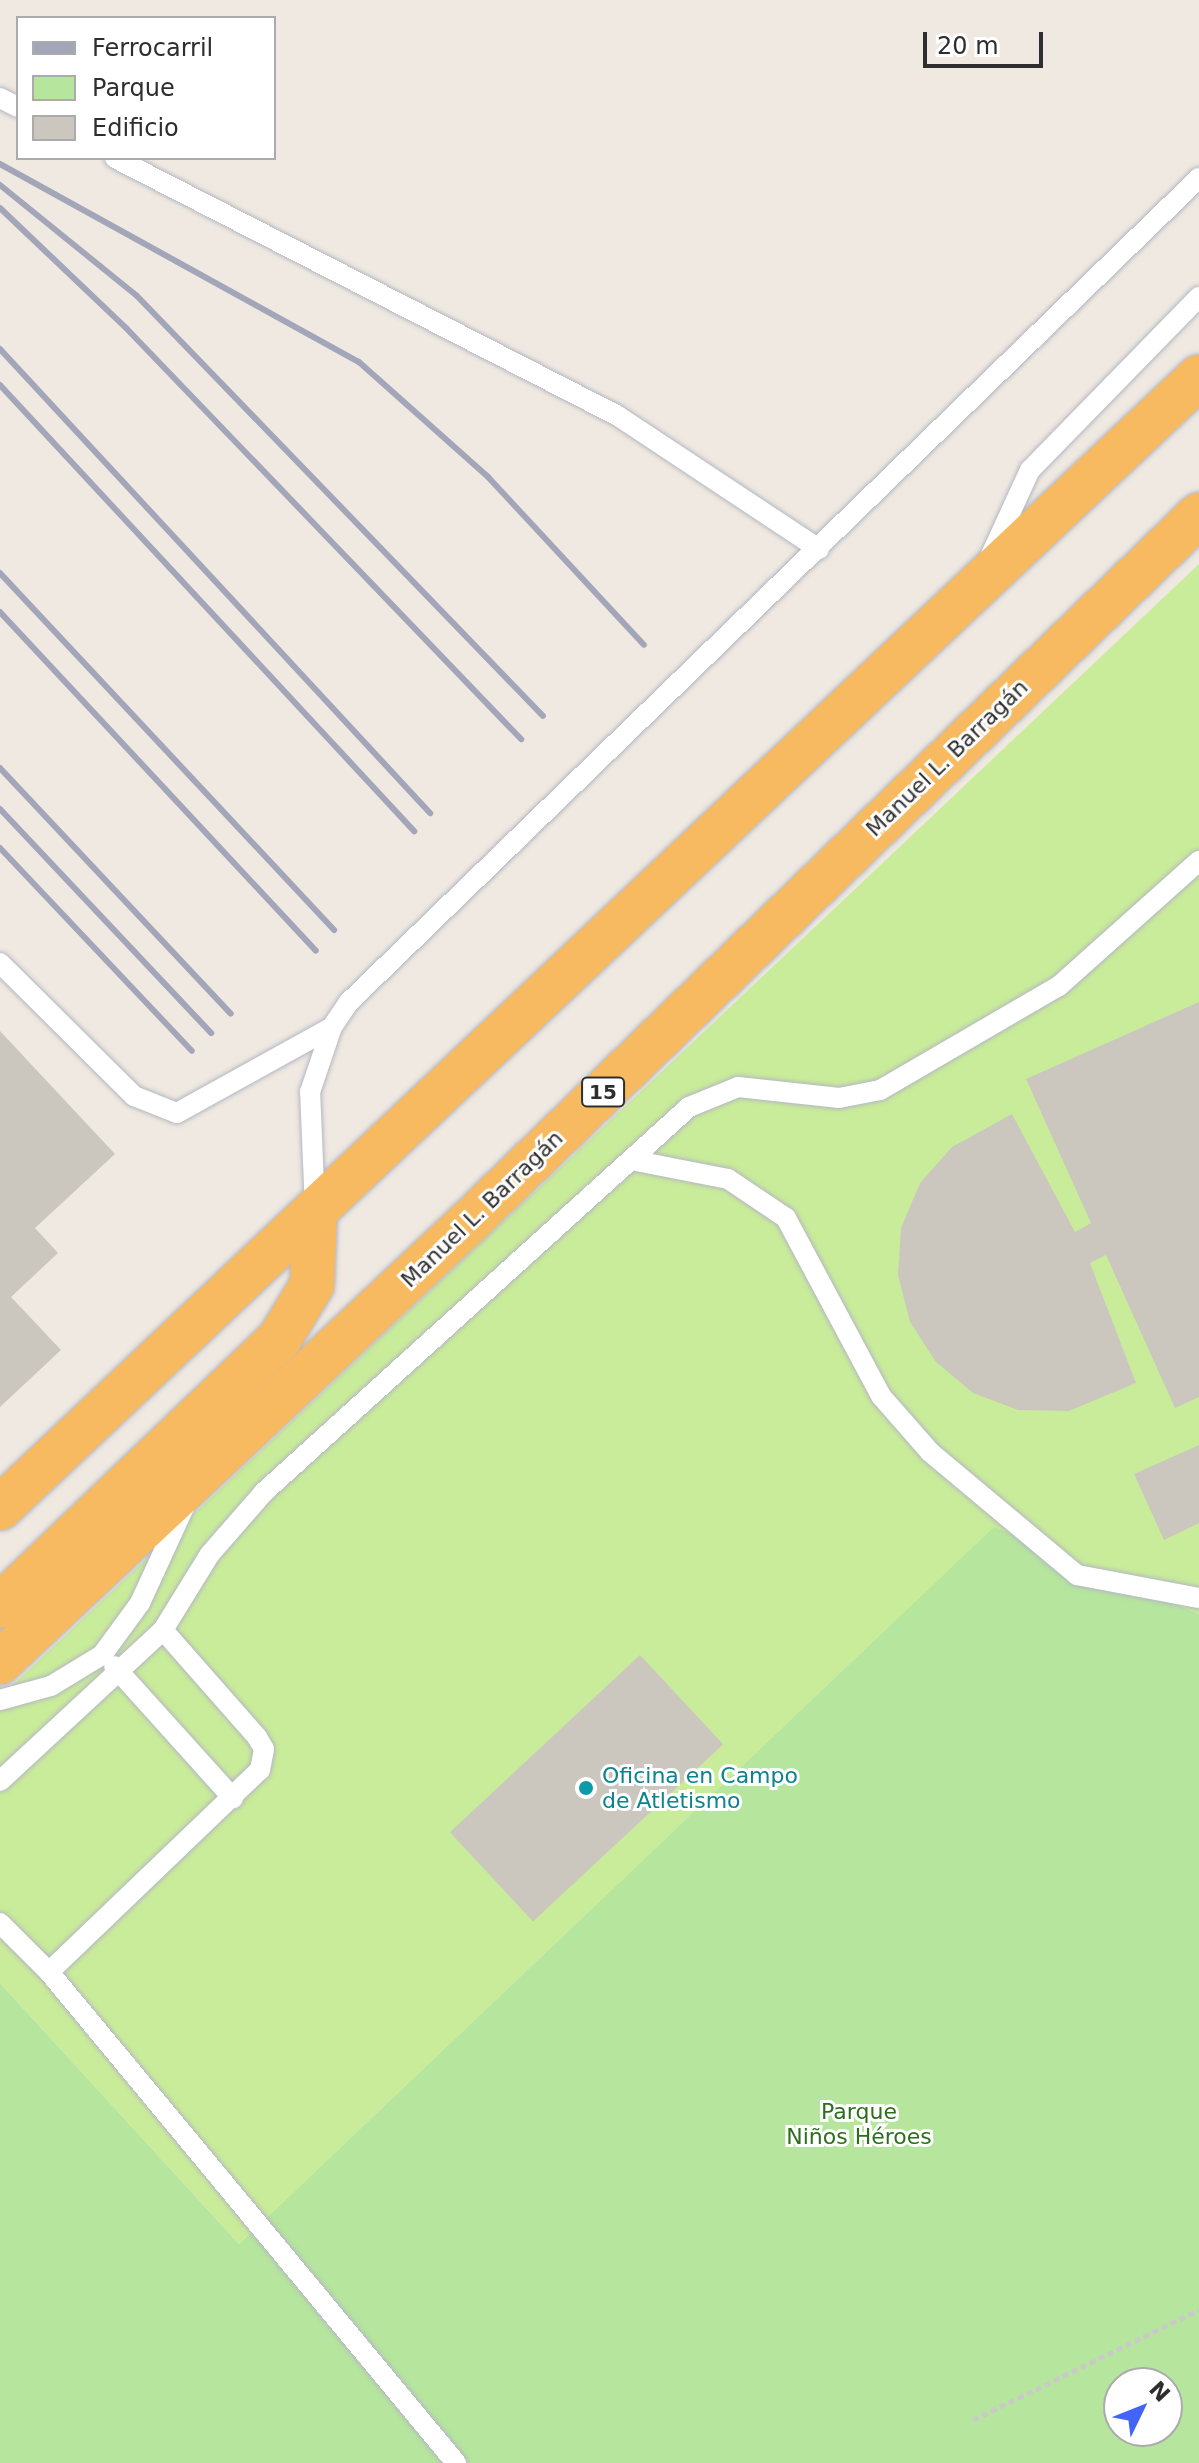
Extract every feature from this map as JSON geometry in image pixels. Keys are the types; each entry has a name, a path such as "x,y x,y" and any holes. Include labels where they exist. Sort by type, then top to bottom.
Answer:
{"highway":[{"path":"2,1505 315,1214 1199,377"},
{"name":"Manuel L. Barragán","path":"0,1662 1198,518"},
{"path":"0,1606 280,1338 312,1285 315,1214"}],"lane":[{"path":"119,160 618,416 819,549"},
{"path":"315,1214 310,1092 332,1027 375,975 819,549 1199,178"},
{"path":"982,580 1030,470 1199,297"},
{"path":"0,1781 122,1675 163,1630 237,1520 689,1107 738,1087 839,1098 880,1090 1059,986 1199,861"},
{"path":"0,963 134,1096 177,1113 332,1027"},
{"path":"631,1160 728,1179 786,1218 881,1396 930,1452 1077,1575 1199,1598"},
{"path":"0,1700 51,1686 102,1655 140,1603 195,1479"},
{"path":"49,1972 260,1770 264,1749 163,1630"},
{"path":"102,1655 233,1798"},
{"path":"0,1923 49,1972 456,2463"}],"path":[{"path":"973,2420 1199,2310"}],"green space":[{"path":"1199,564 1199,1614 994,1527 239,2244 0,1983 0,1697"},
{"name":"Parque Niños Héroes","path":"994,1526 1199,1614 1199,2463 0,2463 0,1983 239,2244"}],"building":[{"path":"1199,1002 1199,1397 1175,1408 1106,1255 1090,1263 1136,1383 1069,1411 1018,1410 973,1393 936,1362 910,1322 898,1275 901,1228 920,1183 952,1147 1012,1114 1075,1232 1091,1223 1026,1079"},
{"path":"0,1031 115,1154 35,1228 58,1253 11,1297 61,1350 0,1407"},
{"path":"1199,1445 1199,1523 1164,1540 1134,1474"},
{"name":"Oficina en Campo de Atletismo","path":"640,1655 723,1744 533,1922 450,1832"}],"railway":[{"path":"0,164 359,362 488,477 644,645"},
{"path":"0,185 137,296 543,716"},
{"path":"0,208 127,329 521,739"},
{"path":"0,349 430,813"},
{"path":"0,385 414,831"},
{"path":"0,573 334,930"},
{"path":"0,612 316,951"},
{"path":"0,768 231,1014"},
{"path":"0,809 211,1033"},
{"path":"0,848 192,1051"}],"place":[{"name":"Oficina en Campo de Atletismo","path":"586,1788"}]}
